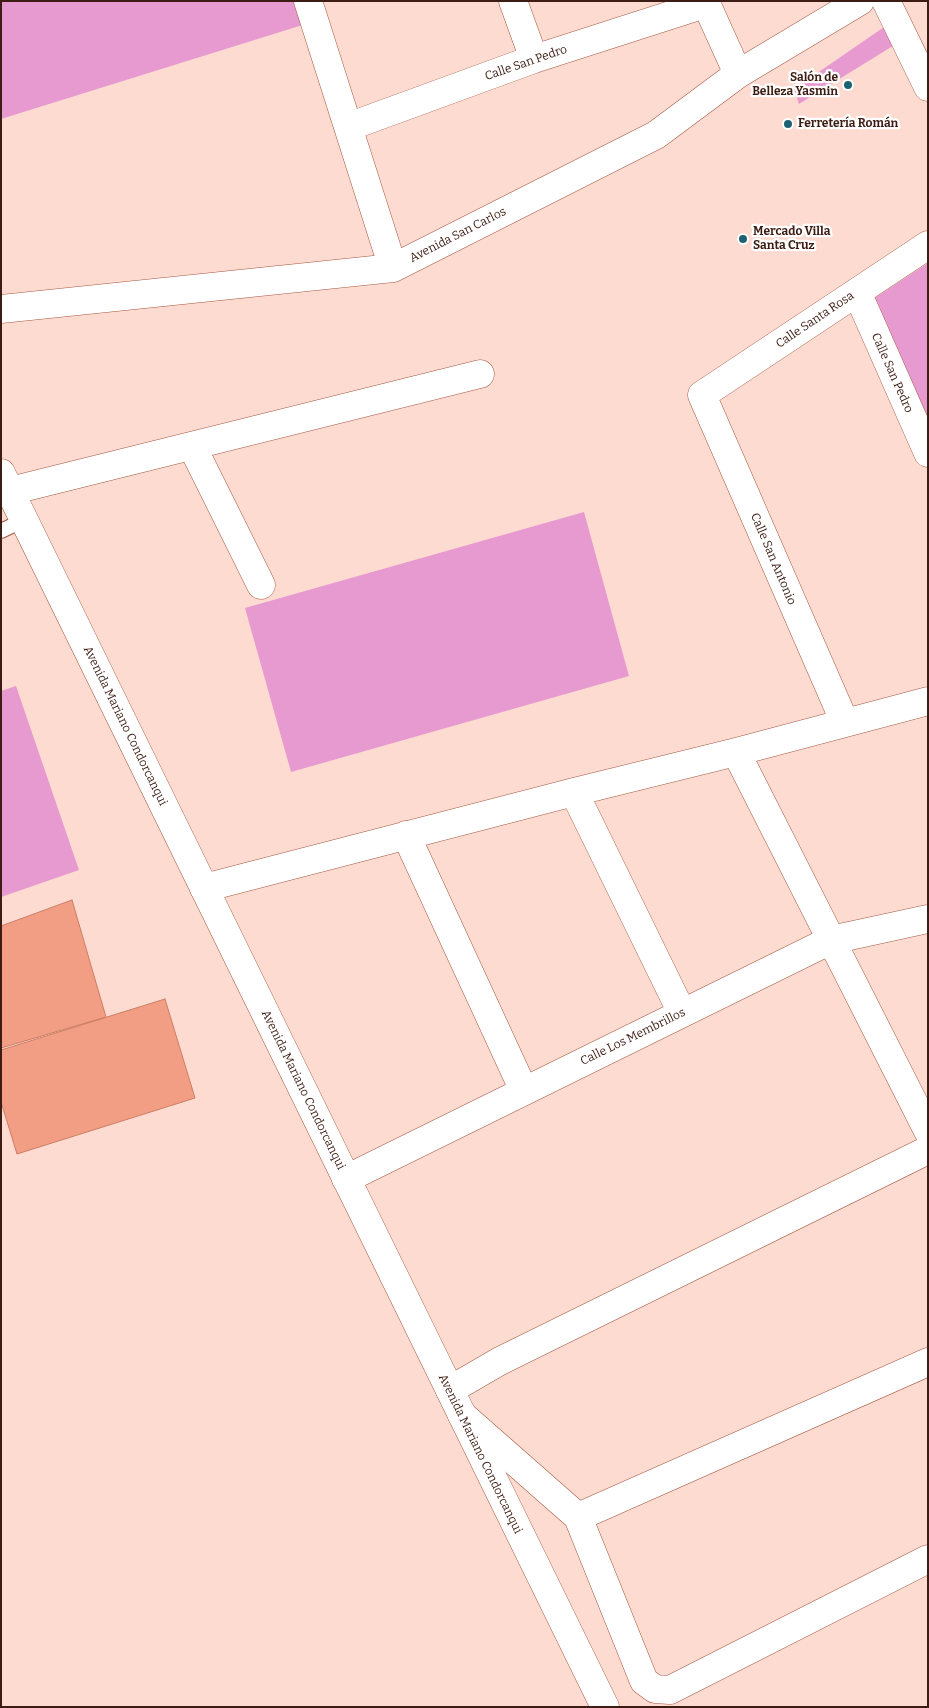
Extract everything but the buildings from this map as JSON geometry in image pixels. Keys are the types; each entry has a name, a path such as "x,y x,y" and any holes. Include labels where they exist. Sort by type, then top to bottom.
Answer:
{"street":[{"path":"308,1 393,268"},
{"path":"513,1 534,59"},
{"name":"Avenida San Carlos","path":"1,309 393,268 656,135 738,74 860,1"},
{"path":"886,1 928,87"},
{"path":"705,2 738,74"},
{"name":"Calle San Pedro","path":"348,127 534,59 705,2"},
{"name":"Calle Santa Rosa","path":"702,395 928,245"},
{"name":"Calle San Pedro","path":"857,292 928,454"},
{"path":"6,482 192,446 480,374"},
{"name":"Calle San Antonio","path":"702,395 844,723"},
{"path":"192,446 261,585"},
{"name":"Avenida Mariano Condorcanqui","path":"6,482 13,525 204,888 605,1707"},
{"path":"204,888 928,701"},
{"path":"736,752 928,1132"},
{"path":"574,792 682,1013"},
{"path":"406,835 524,1091"},
{"name":"Calle Los Membrillos","path":"346,1179 831,940 928,918"},
{"path":"450,1390 500,1361 928,1150"},
{"path":"578,1517 928,1362"},
{"path":"462,1415 578,1517 644,1681 655,1689 670,1690 928,1559"}],"shaded area":[{"path":"1,1 301,1 309,23 1,119"},
{"path":"887,25 896,44 799,104 794,89"},
{"path":"928,263 928,415 922,418 870,301"},
{"path":"584,512 629,676 291,772 245,608"},
{"path":"16,686 79,870 1,897 1,691"}],"place":[{"name":"Salón de Belleza Yasmin","path":"848,85"},
{"name":"Ferretería Román","path":"788,124"},
{"name":"Mercado Villa Santa Cruz","path":"743,239"}]}
